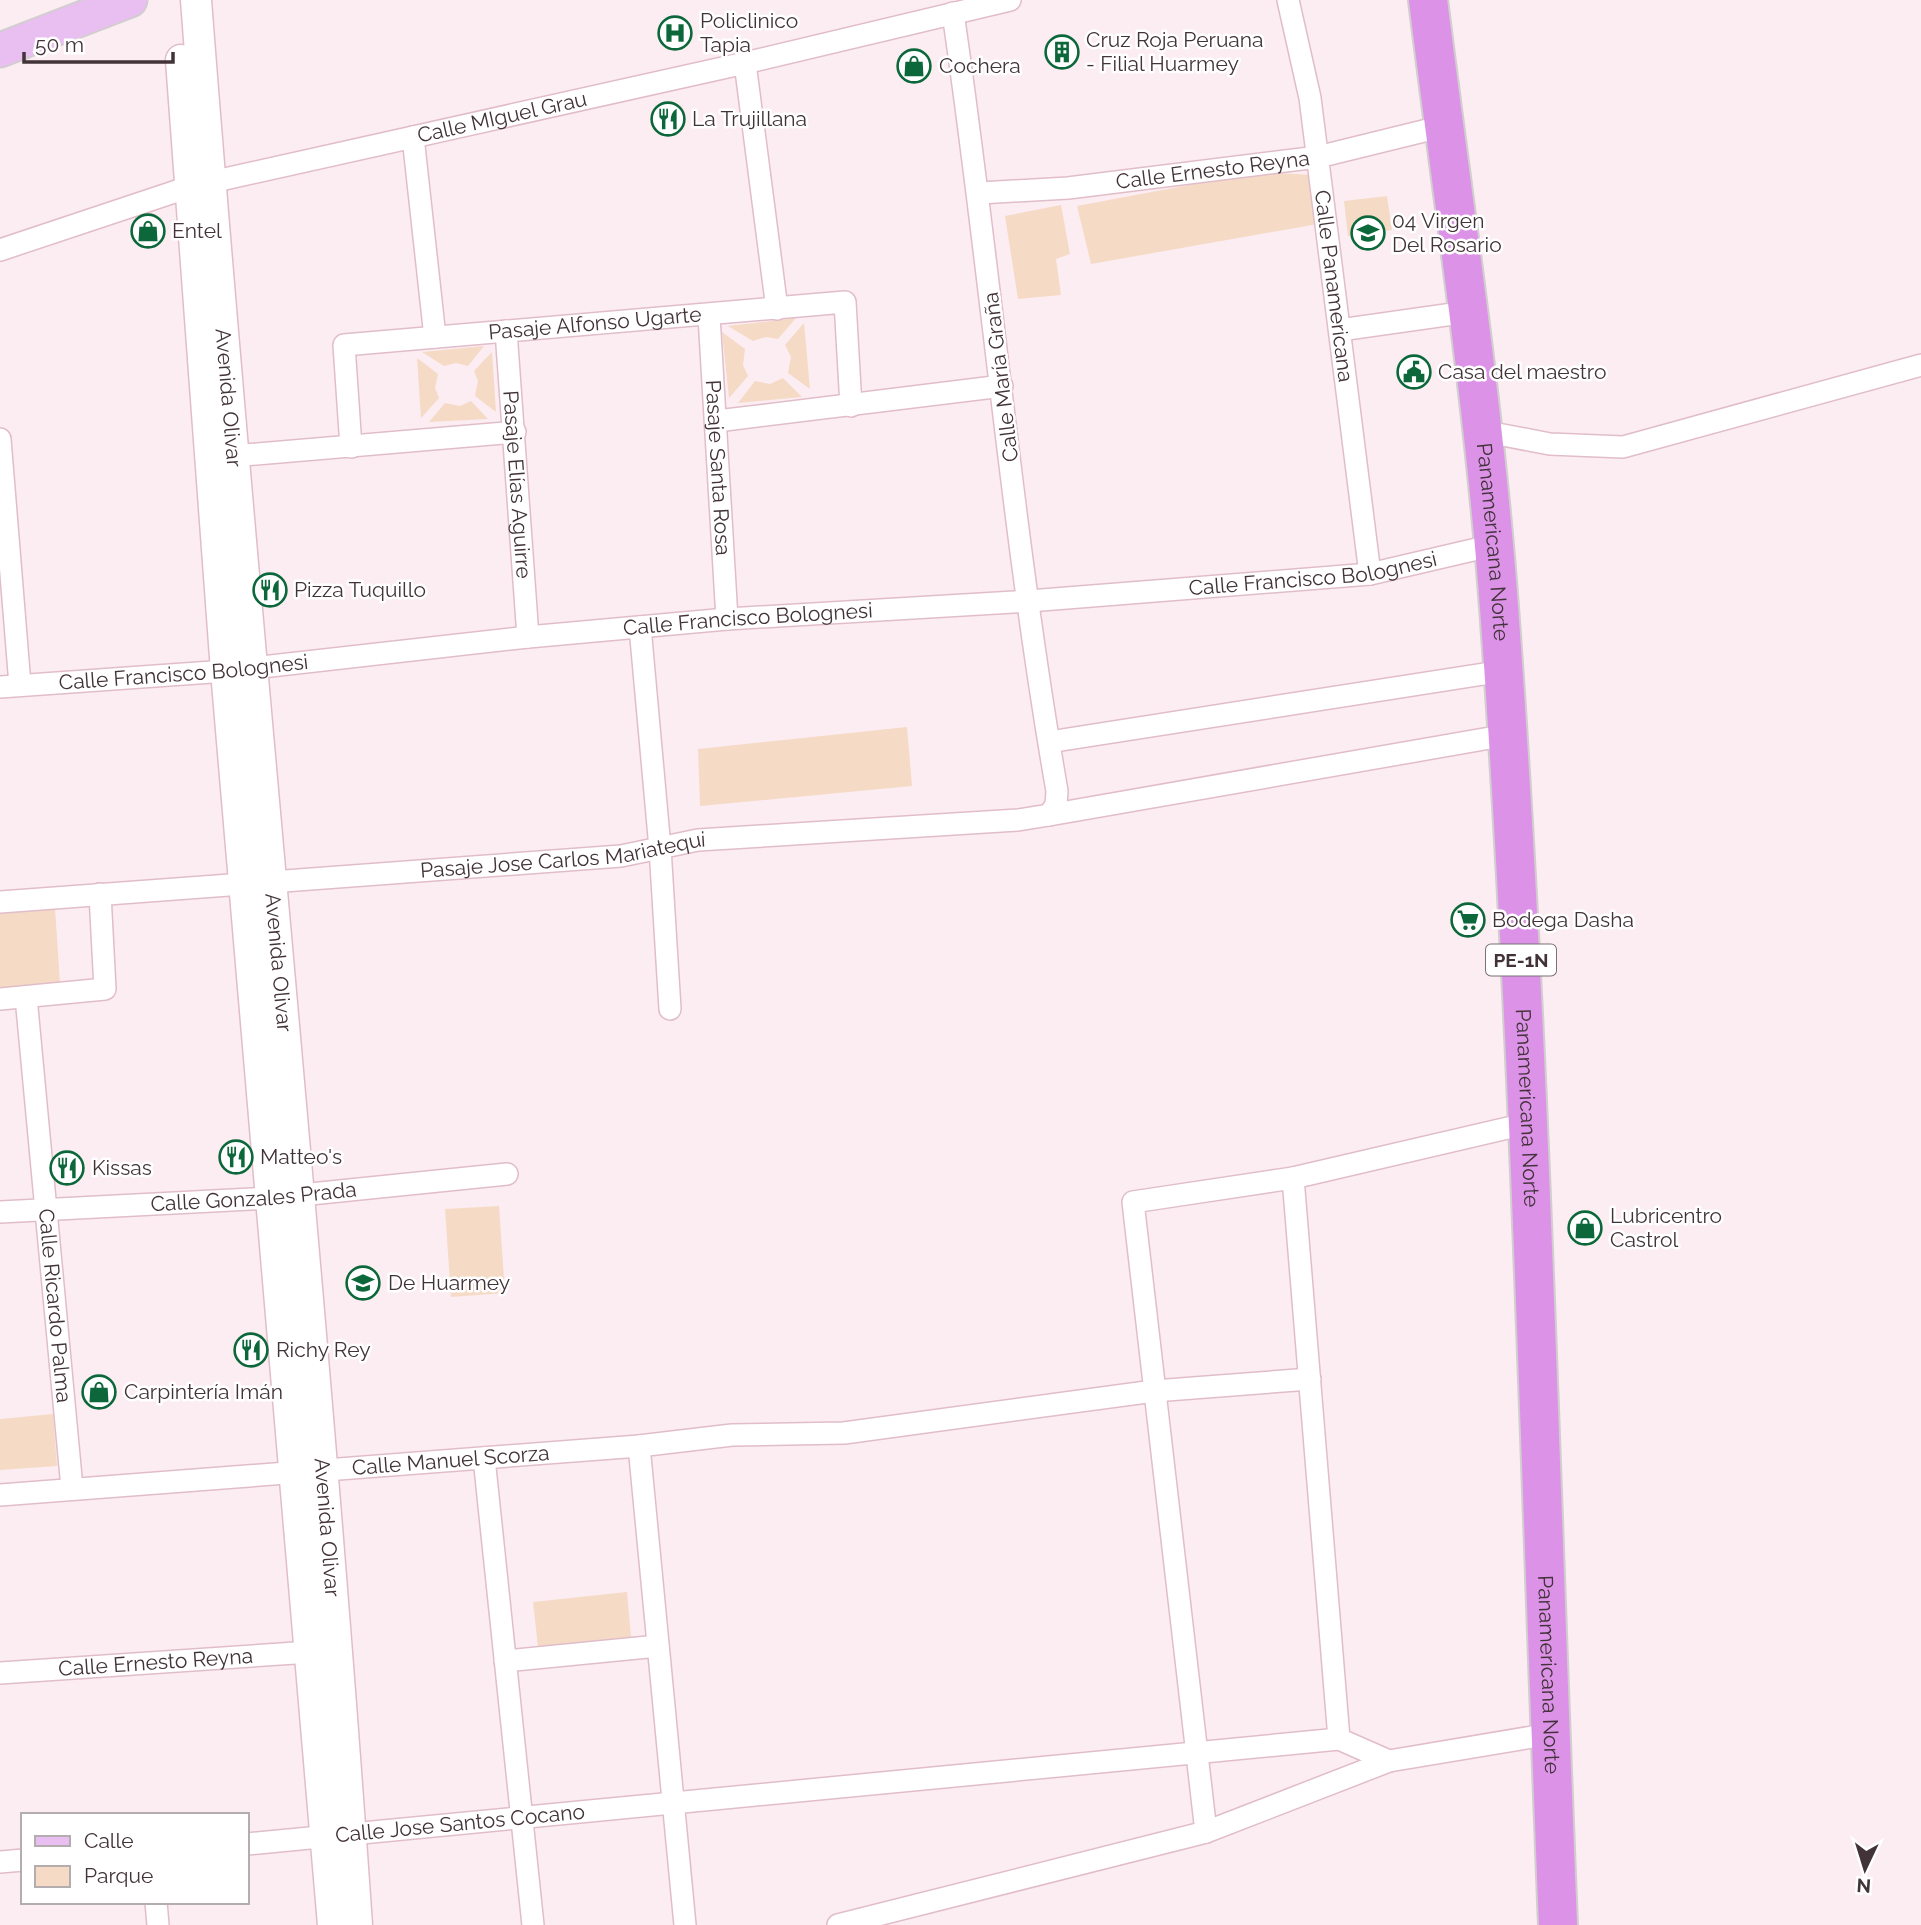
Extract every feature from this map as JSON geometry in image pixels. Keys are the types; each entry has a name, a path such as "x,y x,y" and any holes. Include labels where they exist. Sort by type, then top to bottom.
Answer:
{"highway":[{"name":"Panamericana Norte","path":"1428,0 1482,431 1503,671 1530,1123 1558,1925"}],"main road":[{"path":"0,50 130,0"}],"street":[{"name":"Avenida Olivar","path":"177,0 199,184 337,1836 333,1925"},
{"name":"Avenida Olivar","path":"197,0 199,184"},
{"name":"Calle MIguel Grau","path":"0,250 199,184 745,63 1010,0"},
{"name":"Calle Panamericana","path":"1288,0 1310,98 1370,574"},
{"name":"Calle María Graña","path":"953,13 980,193 1029,601 1049,742"},
{"path":"745,63 777,309"},
{"name":"Calle Ernesto Reyna","path":"980,193 1068,188 1318,157 1444,126"},
{"path":"413,136 435,337"},
{"name":"Pasaje Alfonso Ugarte","path":"351,447 344,345 709,316 845,302 851,406"},
{"path":"1340,330 1467,312"},
{"name":"Pasaje Santa Rosa","path":"709,316 727,619"},
{"name":"Pasaje Elías Aguirre","path":"506,331 528,637"},
{"path":"1482,431 1550,444 1623,447 1921,365"},
{"path":"717,421 1002,386"},
{"path":"222,457 515,432"},
{"path":"0,439 10,686"},
{"name":"Calle Francisco Bolognesi","path":"10,686 238,669 528,637 727,619 1029,601 1370,574 1494,545"},
{"path":"640,627 660,848 670,1009"},
{"path":"1049,815 1056,805 1057,791 1049,742 1503,671"},
{"name":"Pasaje Jose Carlos Mariatequi","path":"0,902 621,856 698,840 1018,820 1507,735"},
{"path":"0,999 105,989 100,894"},
{"name":"Calle Ricardo Palma","path":"26,997 72,1488"},
{"path":"1206,1832 1133,1202 1293,1178 1530,1123"},
{"name":"Calle Gonzales Prada","path":"0,1212 285,1197 507,1174"},
{"path":"1293,1178 1339,1739 1389,1761"},
{"name":"Calle Manuel Scorza","path":"0,1495 639,1446 732,1436 844,1433 1154,1391 1310,1379"},
{"path":"639,1446 685,1925"},
{"path":"484,1458 533,1925"},
{"name":"Avenida Olivar","path":"307,1471 310,1652 337,1836 357,1925"},
{"path":"505,1661 658,1646"},
{"name":"Calle Ernesto Reyna","path":"0,1673 310,1652"},
{"path":"838,1925 1206,1832 1389,1761 1550,1734"},
{"name":"Calle Jose Santos Cocano","path":"248,1844 1196,1755 1339,1739"},
{"path":"0,1862 21,1860"},
{"path":"156,1904 158,1925"}],"green space":[{"path":"1258,172 1314,175 1318,224 1091,264 1077,206"},
{"path":"1387,196 1392,230 1348,236 1344,201"},
{"path":"1061,205 1070,254 1056,259 1061,295 1018,299 1005,216"},
{"path":"796,318 778,339 766,337 753,341 728,326"},
{"path":"804,323 810,389 788,373 791,357 785,345"},
{"path":"722,332 745,349 743,365 748,376 729,398"},
{"path":"484,346 468,366 456,363 444,366 422,352"},
{"path":"492,352 496,412 475,396 478,381 474,371"},
{"path":"417,358 438,374 435,388 439,398 421,418"},
{"path":"783,378 802,397 738,403 755,381 770,384"},
{"path":"471,401 488,419 429,422 445,403 460,406"},
{"path":"907,727 912,786 700,806 698,749"},
{"path":"55,908 60,983 0,988 0,913"},
{"path":"499,1206 505,1293 451,1297 445,1209"},
{"path":"53,1414 57,1466 0,1470 0,1419"},
{"path":"627,1592 631,1637 538,1647 533,1602"}],"place":[{"name":"Policlinico Tapia","path":"675,33"},
{"name":"Cruz Roja Peruana - Filial Huarmey","path":"1062,52"},
{"name":"Cochera","path":"914,66"},
{"name":"La Trujillana","path":"668,119"},
{"name":"Entel","path":"148,231"},
{"name":"04 Virgen Del Rosario","path":"1368,233"},
{"name":"Casa del maestro","path":"1414,372"},
{"name":"Pizza Tuquillo","path":"270,590"},
{"name":"Bodega Dasha","path":"1468,920"},
{"name":"Matteo's","path":"236,1157"},
{"name":"Kissas","path":"67,1168"},
{"name":"Lubricentro Castrol","path":"1585,1228"},
{"name":"De Huarmey","path":"363,1283"},
{"name":"Richy Rey","path":"251,1350"},
{"name":"Carpintería Imán","path":"99,1392"}]}
